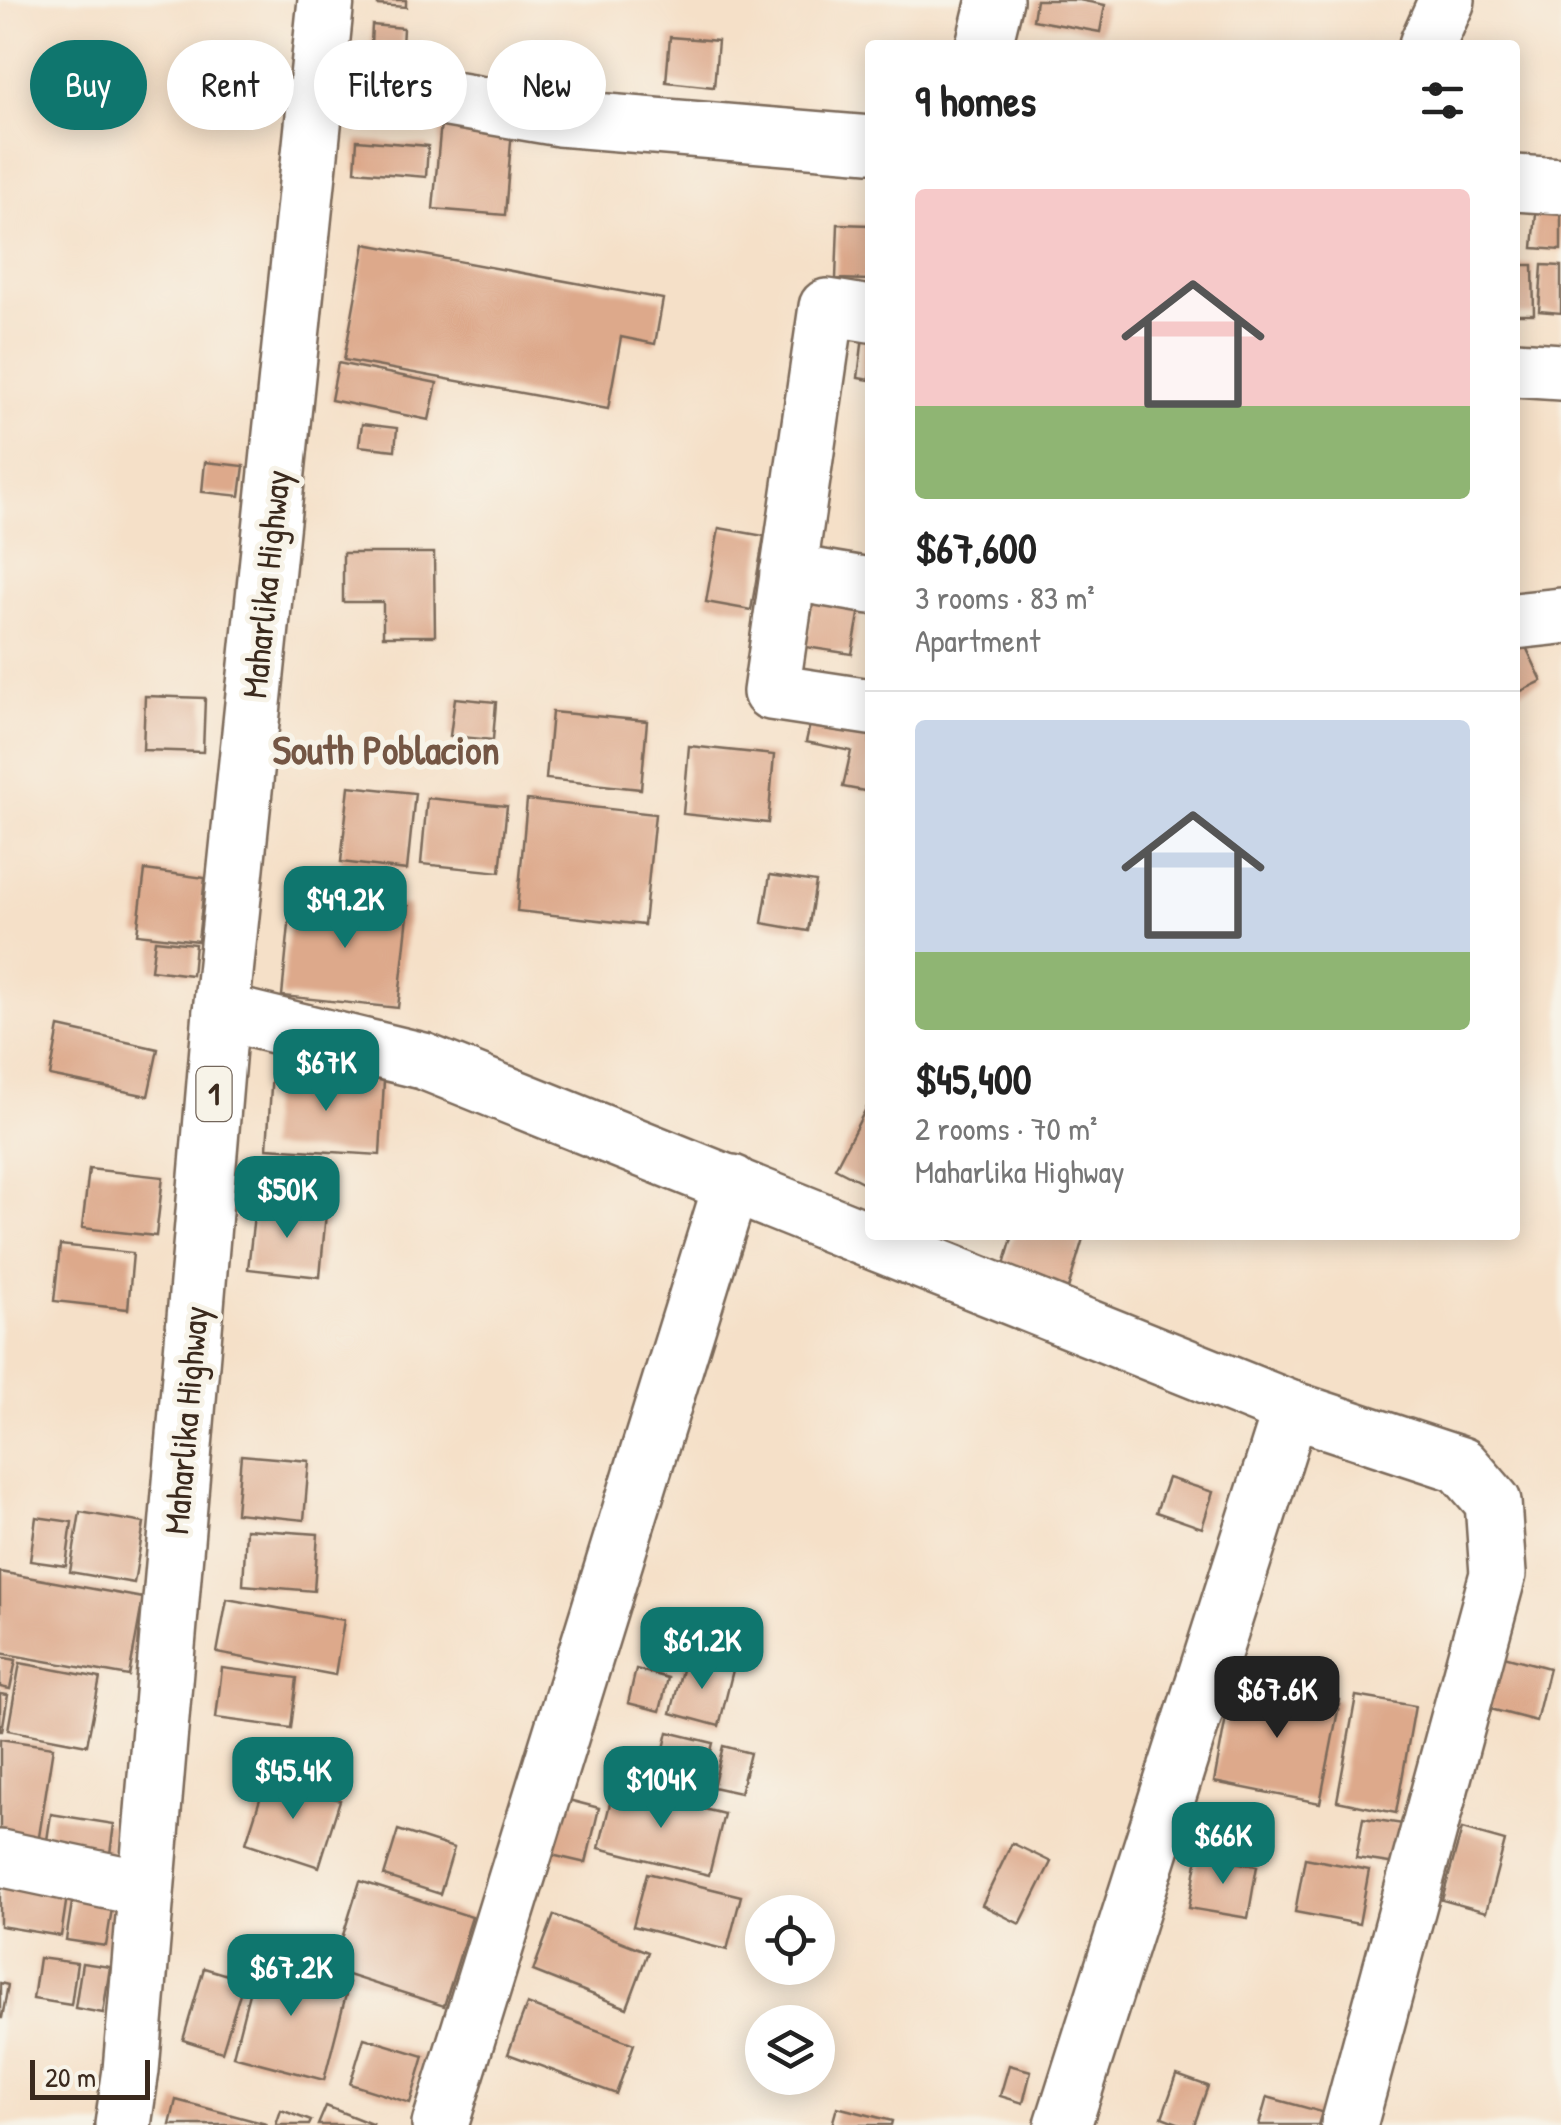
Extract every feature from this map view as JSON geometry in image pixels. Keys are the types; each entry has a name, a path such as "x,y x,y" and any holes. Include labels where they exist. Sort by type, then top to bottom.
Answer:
{"main road":[{"name":"Maharlika Highway","path":"322,40 326,0"},
{"path":"985,40 995,0"},
{"path":"1429,40 1448,0"},
{"path":"467,102 559,118 865,144"},
{"name":"Maharlika Highway","path":"123,2125 131,2070 221,1012 314,122"},
{"path":"1520,183 1561,186"},
{"path":"865,313 826,307 771,692 865,706"},
{"path":"1520,369 1561,372"},
{"path":"788,572 865,585"},
{"path":"1520,620 1561,616"},
{"path":"221,1012 423,1060 865,1238"},
{"path":"440,2125 732,1184"},
{"path":"871,1240 1291,1409 1461,1465 1493,1502 1498,1574 1349,2125"},
{"path":"1064,2125 1291,1409"},
{"path":"0,1858 146,1888"}],"building":[{"path":"379,0 406,0 406,7 378,5"},
{"path":"1036,0 1079,0 1105,5 1100,32 1033,20"},
{"path":"372,25 403,28 402,40 371,40"},
{"path":"670,37 718,41 714,87 666,82"},
{"path":"467,113 487,115 487,130 512,130 505,215 433,209 440,130 467,130"},
{"path":"357,140 428,146 426,177 355,171"},
{"path":"1537,201 1561,203 1561,250 1533,248"},
{"path":"838,224 865,225 865,280 836,279"},
{"path":"365,244 663,299 655,344 621,337 608,409 344,360"},
{"path":"1520,265 1533,265 1534,314 1520,314"},
{"path":"1542,265 1561,266 1561,313 1539,311"},
{"path":"864,328 865,379 858,378"},
{"path":"338,363 437,383 429,420 331,400"},
{"path":"362,424 397,428 395,450 359,446"},
{"path":"205,462 244,466 240,496 202,492"},
{"path":"719,528 764,536 751,610 706,602"},
{"path":"343,553 434,553 435,636 383,636 383,602 343,602"},
{"path":"795,587 862,598 852,654 806,647 812,610 792,607"},
{"path":"1520,634 1542,681 1520,692"},
{"path":"145,696 205,698 203,752 143,750"},
{"path":"455,698 496,702 493,740 450,736"},
{"path":"813,711 865,722 865,791 843,787 851,751 806,742"},
{"path":"552,712 647,721 641,789 546,779"},
{"path":"689,746 774,755 768,823 683,814"},
{"path":"349,786 415,793 407,870 341,862"},
{"path":"427,798 507,806 500,872 421,864"},
{"path":"527,800 655,814 644,925 517,911"},
{"path":"145,870 205,878 198,941 137,934"},
{"path":"770,875 816,882 808,931 762,923"},
{"path":"292,894 409,906 398,1008 282,996"},
{"path":"155,940 195,944 192,975 151,970"},
{"path":"59,1027 158,1049 148,1096 50,1076"},
{"path":"272,1072 384,1080 380,1155 267,1148"},
{"path":"865,1111 865,1183 835,1168"},
{"path":"89,1169 163,1177 156,1236 82,1228"},
{"path":"255,1206 326,1213 320,1277 248,1269"},
{"path":"1012,1240 1083,1240 1064,1302 999,1282"},
{"path":"60,1245 133,1253 128,1309 54,1301"},
{"path":"241,1455 309,1461 304,1520 236,1513"},
{"path":"1168,1478 1213,1492 1202,1528 1156,1512"},
{"path":"80,1512 144,1523 134,1583 70,1572"},
{"path":"36,1517 72,1522 66,1566 30,1561"},
{"path":"246,1529 318,1534 314,1591 243,1585"},
{"path":"0,1572 143,1598 129,1676 0,1653"},
{"path":"227,1599 344,1620 335,1675 217,1653"},
{"path":"716,1619 745,1627 736,1664 707,1656"},
{"path":"1500,1655 1549,1668 1536,1721 1487,1708"},
{"path":"0,1657 16,1660 10,1689 0,1687"},
{"path":"685,1658 733,1670 719,1726 671,1713"},
{"path":"20,1663 100,1678 87,1745 8,1730"},
{"path":"222,1668 297,1678 291,1728 216,1718"},
{"path":"636,1669 668,1678 660,1711 628,1703"},
{"path":"1233,1679 1340,1700 1320,1803 1214,1782"},
{"path":"0,1694 8,1695 2,1731 0,1731"},
{"path":"1356,1696 1415,1706 1396,1813 1337,1801"},
{"path":"668,1732 713,1743 701,1793 656,1782"},
{"path":"0,1739 53,1747 36,1856 0,1850"},
{"path":"723,1746 750,1753 740,1793 713,1787"},
{"path":"267,1777 340,1800 319,1867 246,1843"},
{"path":"614,1787 724,1814 709,1875 599,1848"},
{"path":"557,1797 599,1808 586,1863 543,1853"},
{"path":"51,1814 114,1824 107,1876 43,1866"},
{"path":"1363,1818 1403,1824 1396,1864 1356,1858"},
{"path":"1462,1829 1505,1841 1486,1912 1442,1900"},
{"path":"398,1830 454,1848 440,1894 384,1876"},
{"path":"1012,1843 1051,1862 1020,1924 982,1905"},
{"path":"1198,1856 1257,1866 1248,1918 1189,1908"},
{"path":"1305,1858 1369,1870 1359,1924 1295,1912"},
{"path":"0,1872 69,1883 61,1936 0,1926"},
{"path":"647,1873 741,1896 727,1950 633,1926"},
{"path":"360,1881 472,1917 444,2006 332,1970"},
{"path":"74,1890 114,1896 106,1946 66,1940"},
{"path":"554,1915 648,1952 627,2008 533,1971"},
{"path":"39,1958 77,1963 71,2005 33,1999"},
{"path":"258,1958 349,1983 324,2080 233,2056"},
{"path":"82,1963 110,1967 103,2013 75,2008"},
{"path":"204,1968 244,1980 222,2052 183,2040"},
{"path":"0,1983 8,1985 2,2018 0,2018"},
{"path":"527,2004 634,2044 616,2094 508,2054"},
{"path":"364,2038 424,2056 410,2103 350,2084"},
{"path":"1009,2065 1031,2071 1023,2103 1000,2096"},
{"path":"1177,2075 1208,2086 1194,2125 1162,2117"},
{"path":"1267,2097 1322,2112 1318,2125 1259,2125"},
{"path":"176,2100 266,2124 170,2125"},
{"path":"326,2106 374,2125 318,2125"},
{"path":"837,2107 892,2121 891,2125 832,2125"},
{"path":"281,2110 311,2121 309,2125 276,2125"}],"district":[{"name":"South Poblacion","path":"386,750"}]}
